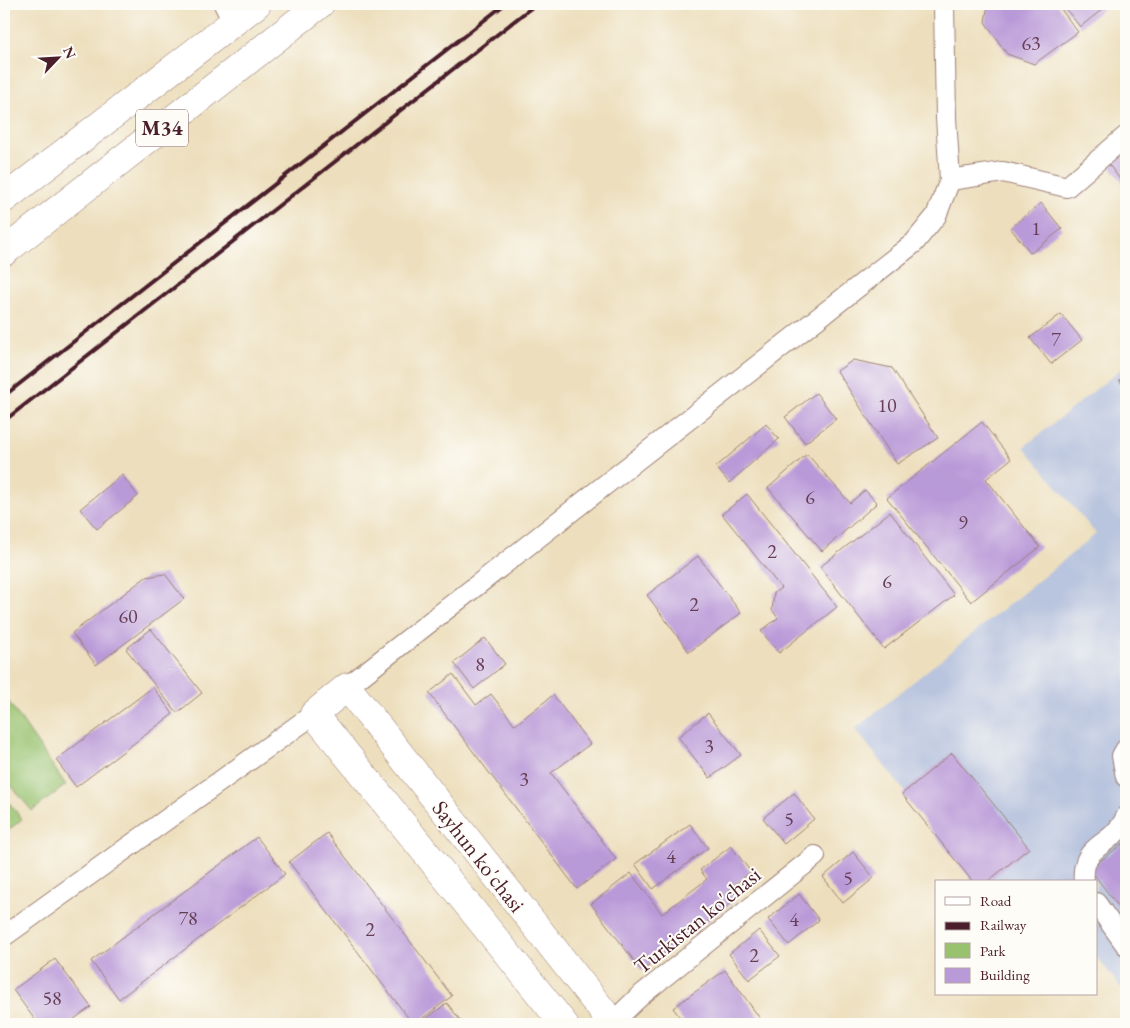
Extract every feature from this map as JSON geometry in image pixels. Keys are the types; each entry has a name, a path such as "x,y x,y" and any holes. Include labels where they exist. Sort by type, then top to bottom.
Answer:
{"main road":[{"name":"M34","path":"4,199 229,13 257,4"},
{"name":"M34","path":"4,252 320,4"},
{"path":"314,714 347,687"},
{"name":"Sayhun ko'chasi","path":"347,687 612,1024"},
{"name":"Sayhun ko'chasi","path":"314,714 555,1021"}],"street":[{"path":"347,687 914,243 936,216 950,180 946,118 944,4"},
{"path":"950,180 1003,172 1067,187 1126,136"},
{"path":"4,936 314,714"},
{"path":"1126,749 1122,756 1126,777"},
{"path":"1084,880 1083,867 1089,855 1121,828 1126,816"},
{"name":"Turkistan ko'chasi","path":"612,1024 640,996 815,856"},
{"path":"1098,906 1126,945"}],"shaded area":[{"path":"1126,365 1126,994 1098,959 1098,880 975,880 855,729 1096,534 1024,447"}],"green space":[{"path":"4,695 66,785 32,811 4,777"},
{"path":"4,796 22,819 4,834"}],"building":[{"path":"988,4 1057,4 1078,32 1034,64 1007,54 985,22"},
{"path":"1062,4 1109,4 1080,27"},
{"path":"1126,144 1126,187 1106,161"},
{"path":"1041,203 1062,229 1031,253 1010,228"},
{"path":"1061,314 1082,340 1051,364 1030,338"},
{"path":"853,360 892,368 938,438 897,464 837,371"},
{"path":"1126,374 1126,389 1119,380"},
{"path":"816,393 836,419 805,443 785,417"},
{"path":"982,422 1011,459 986,479 1040,547 971,602 887,498"},
{"path":"766,424 779,439 729,483 716,467"},
{"path":"807,454 850,503 865,490 877,503 822,551 768,488"},
{"path":"122,475 138,496 97,529 80,509"},
{"path":"747,494 837,607 779,653 761,631 778,618 772,610 774,593 781,588 722,514"},
{"path":"890,512 954,595 884,649 820,567"},
{"path":"698,556 741,613 689,652 647,595"},
{"path":"165,574 184,599 96,665 72,633 146,577"},
{"path":"151,629 202,693 177,713 126,649"},
{"path":"485,638 505,664 474,689 454,663"},
{"path":"453,674 476,705 491,694 515,725 553,695 590,744 551,773 616,859 577,889 429,693"},
{"path":"153,687 173,714 76,787 56,760"},
{"path":"708,713 741,755 710,778 678,737"},
{"path":"952,753 1029,848 989,880 971,880 902,794"},
{"path":"794,793 814,819 784,844 763,818"},
{"path":"690,824 708,848 653,889 635,864"},
{"path":"327,833 452,996 415,1024 413,1024 289,862"},
{"path":"257,837 285,874 119,999 91,961"},
{"path":"1126,841 1126,917 1090,869"},
{"path":"731,846 751,872 730,888 738,898 642,971 591,904 631,873 662,914 707,879 700,870"},
{"path":"853,852 874,878 843,903 823,877"},
{"path":"799,894 819,920 789,945 768,919"},
{"path":"759,930 780,956 749,980 729,954"},
{"path":"55,959 91,1007 67,1024 38,1024 13,990"},
{"path":"725,970 764,1024 685,1024 673,1008"},
{"path":"447,1003 463,1024 419,1024"}],"railway":[{"path":"4,396 505,4"},
{"path":"4,421 536,4"}]}
